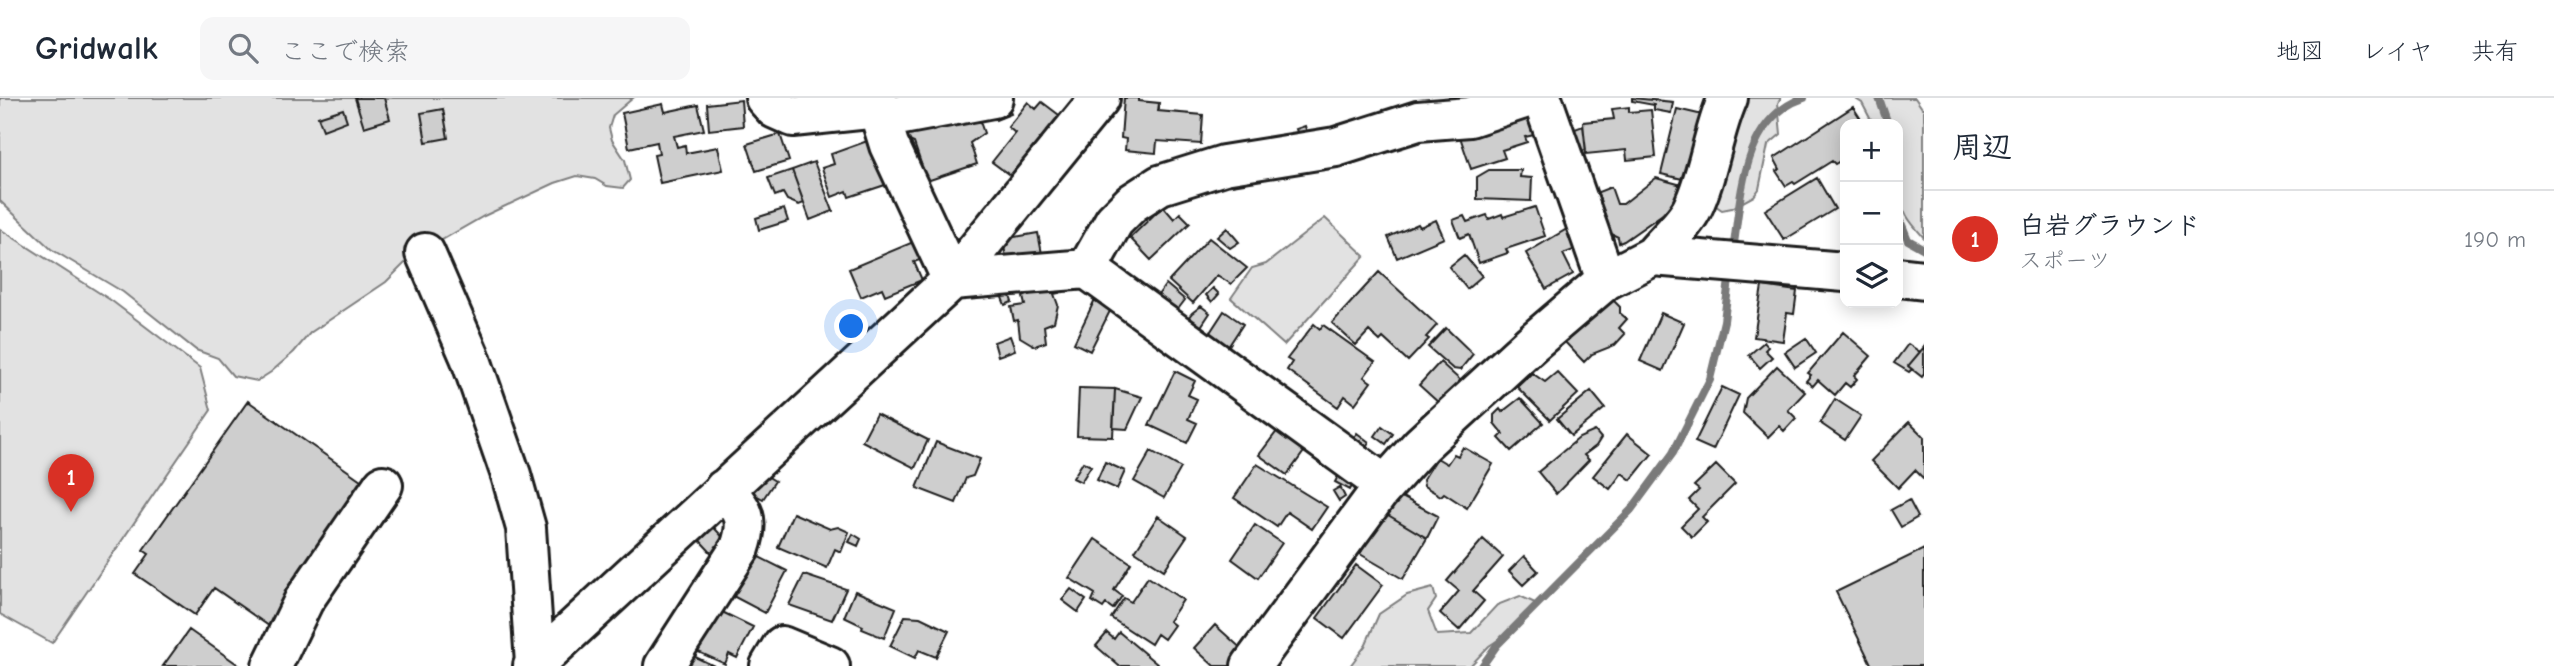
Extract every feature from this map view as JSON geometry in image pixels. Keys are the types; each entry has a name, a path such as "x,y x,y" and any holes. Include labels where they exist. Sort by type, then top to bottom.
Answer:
{"street":[{"path":"765,98 775,109 793,117 993,98"},
{"path":"534,665 952,280 1100,98"},
{"path":"1087,268 1114,221 1132,203 1160,185 1224,165 1336,147 1418,121 1423,109 1470,117 1527,98"},
{"path":"1542,98 1606,280"},
{"path":"1251,666 1385,485 1421,445 1532,343 1606,280 1653,256 1691,212 1726,99"},
{"path":"879,108 889,145 952,280"},
{"path":"425,253 470,357 511,475 526,528 534,665"},
{"path":"1653,256 1840,272"},
{"path":"952,280 1087,268 1385,485"},
{"path":"1903,278 1924,281"},
{"path":"272,666 304,600 383,485"},
{"path":"664,666 740,548 746,531 737,503 724,489"},
{"path":"770,666 782,646 830,666"}],"shaded area":[{"path":"0,98 633,98 613,115 609,128 612,140 625,160 630,180 623,188 607,186 595,179 577,176 555,183 484,216 409,259 386,282 310,333 294,352 257,381 233,376 218,358 196,350 123,292 51,249 0,201"},
{"path":"1741,98 1781,98 1778,103 1781,134 1768,145 1759,189 1754,196 1732,208 1722,210 1706,199"},
{"path":"1854,98 1915,98 1924,108 1924,238 1903,211 1903,119 1870,119 1862,103"},
{"path":"1325,218 1365,256 1284,345 1231,298 1252,268 1266,264"},
{"path":"0,229 112,301 200,368 211,410 52,643 0,614"},
{"path":"1433,588 1436,599 1428,611 1437,635 1471,633 1497,605 1520,596 1535,603 1518,627 1489,646 1470,666 1350,666 1365,646 1379,614 1407,595"}],"building":[{"path":"355,98 384,98 390,119 364,127"},
{"path":"1124,98 1139,98 1139,101 1159,103 1158,111 1203,115 1201,144 1157,141 1156,153 1125,150 1126,139 1121,138"},
{"path":"1632,98 1673,102 1671,113 1654,110 1654,105 1632,101"},
{"path":"741,100 743,126 709,130 707,104"},
{"path":"1028,102 1036,109 1042,102 1063,118 1015,179 992,162 1015,133 1008,127"},
{"path":"663,104 665,112 698,105 704,130 674,136 677,147 685,145 686,153 718,147 723,170 660,183 654,155 659,154 657,142 629,148 622,113"},
{"path":"1008,106 1011,114 996,120 993,111"},
{"path":"1629,107 1629,112 1651,110 1656,157 1627,160 1626,150 1586,154 1583,122 1614,119 1612,109"},
{"path":"1853,107 1861,119 1840,119 1840,161 1835,164 1832,161 1795,184 1793,182 1786,186 1776,171 1780,169 1774,158"},
{"path":"343,109 347,121 323,130 318,117"},
{"path":"443,109 448,138 426,142 421,113"},
{"path":"1677,109 1707,116 1691,181 1661,174"},
{"path":"1526,112 1534,135 1525,137 1527,142 1502,150 1505,158 1471,169 1459,134"},
{"path":"978,116 984,133 970,143 977,164 927,181 914,143 909,141 906,130 931,123 933,131"},
{"path":"1305,126 1308,137 1300,140 1296,129"},
{"path":"1583,126 1586,150 1578,151 1572,130"},
{"path":"780,134 789,161 756,171 747,144"},
{"path":"870,140 885,185 849,197 847,191 832,197 822,168 834,164 831,154"},
{"path":"814,162 833,211 810,220 792,170"},
{"path":"792,170 804,203 799,205 787,200 783,193 775,196 768,178"},
{"path":"1489,170 1521,170 1520,177 1532,178 1531,201 1477,199 1477,177"},
{"path":"1656,178 1689,187 1684,199 1624,241 1619,243 1618,237 1612,234 1607,236 1593,194 1611,187 1617,204 1623,204"},
{"path":"1817,178 1835,209 1784,240 1765,210"},
{"path":"1163,206 1174,219 1180,213 1190,223 1151,260 1130,238"},
{"path":"1535,207 1545,236 1506,249 1508,253 1479,263 1469,234 1460,238 1453,220 1464,216 1467,222 1487,215 1489,219 1502,214 1503,217"},
{"path":"784,209 788,221 759,230 756,218"},
{"path":"1436,220 1444,238 1397,258 1388,237 1418,224 1420,227"},
{"path":"1227,228 1239,242 1230,248 1217,237"},
{"path":"1567,229 1576,249 1563,254 1573,274 1546,289 1526,253"},
{"path":"1038,233 1043,259 1007,265 1003,239"},
{"path":"1209,238 1247,268 1231,284 1217,275 1193,303 1169,281"},
{"path":"918,240 925,258 914,262 922,280 885,295 882,288 861,297 849,269"},
{"path":"1464,255 1482,276 1467,289 1449,267"},
{"path":"1379,272 1437,325 1426,337 1429,339 1408,361 1383,338 1380,341 1369,331 1356,345 1332,323"},
{"path":"1057,283 1059,293 1054,294 1058,305 1054,322 1044,326 1046,342 1035,346 1020,337 1018,320 1014,321 1011,307 1025,305 1023,297 1033,293 1033,287"},
{"path":"1166,284 1185,300 1172,317 1156,298"},
{"path":"1762,286 1797,291 1794,314 1787,313 1783,341 1754,337"},
{"path":"1007,287 1012,302 1005,305 999,290"},
{"path":"1213,288 1219,294 1212,302 1206,295"},
{"path":"1098,293 1115,301 1090,351 1074,343"},
{"path":"1608,295 1627,319 1619,328 1625,334 1615,345 1592,354 1584,362 1562,339"},
{"path":"1201,306 1210,313 1194,337 1181,327"},
{"path":"1224,311 1243,324 1226,350 1207,337"},
{"path":"1661,313 1684,323 1663,371 1640,361"},
{"path":"1314,324 1320,329 1323,325 1375,362 1364,377 1371,382 1355,404 1345,396 1338,407 1287,370 1292,362 1287,359"},
{"path":"1446,328 1473,354 1460,370 1453,369 1428,347"},
{"path":"1843,332 1871,356 1854,376 1857,379 1850,387 1845,383 1835,395 1818,380 1813,386 1806,381 1811,375 1808,373"},
{"path":"1010,336 1015,350 998,356 994,342"},
{"path":"1806,338 1816,353 1795,367 1785,352"},
{"path":"1764,342 1768,347 1765,350 1772,357 1760,368 1749,355"},
{"path":"1908,344 1920,352 1908,366 1912,369 1909,372 1894,363"},
{"path":"1924,347 1924,374 1922,377 1908,366"},
{"path":"1440,362 1461,381 1440,404 1419,385"},
{"path":"1777,366 1805,392 1788,410 1796,418 1784,431 1779,426 1768,437 1743,413 1746,398"},
{"path":"1175,371 1195,381 1188,395 1197,399 1188,419 1197,423 1187,443 1149,425"},
{"path":"1557,372 1578,394 1550,420 1517,387 1532,373 1545,382"},
{"path":"1722,387 1739,395 1713,450 1695,442"},
{"path":"1079,388 1115,389 1113,437 1077,436"},
{"path":"1115,389 1142,397 1127,429 1113,428"},
{"path":"1591,391 1605,408 1571,436 1557,419"},
{"path":"1520,398 1543,423 1511,451 1499,438 1503,434 1494,423 1494,415"},
{"path":"1835,399 1861,416 1845,440 1820,423"},
{"path":"248,401 368,485 269,626 214,588 195,615 135,574 149,554 143,550"},
{"path":"876,414 928,440 915,468 862,441"},
{"path":"1284,422 1311,442 1287,475 1259,455"},
{"path":"1909,422 1924,437 1924,479 1915,470 1898,488 1871,461"},
{"path":"1382,426 1393,434 1386,444 1375,436"},
{"path":"1595,431 1601,438 1596,446 1584,455 1589,460 1556,494 1538,472 1579,438"},
{"path":"1357,433 1369,442 1363,451 1350,443"},
{"path":"1627,434 1652,454 1631,480 1622,473 1610,489 1593,476"},
{"path":"936,442 980,459 973,476 966,478 956,503 917,488"},
{"path":"1463,447 1493,464 1467,508 1444,493 1441,496 1424,486 1423,480 1437,458 1447,464 1454,454 1458,456"},
{"path":"1151,451 1181,468 1164,498 1134,481"},
{"path":"1083,462 1091,466 1081,482 1073,478"},
{"path":"1105,462 1125,471 1117,489 1097,480"},
{"path":"1257,464 1327,507 1312,529 1287,512 1277,527 1234,498"},
{"path":"1716,465 1735,484 1702,517 1707,522 1692,537 1681,526 1698,509 1689,500 1699,490 1694,486"},
{"path":"757,470 775,481 763,499 745,489"},
{"path":"1339,474 1354,482 1350,490 1335,482"},
{"path":"1340,487 1345,497 1339,501 1333,491"},
{"path":"1400,496 1438,516 1427,538 1388,515"},
{"path":"1909,500 1918,517 1901,527 1891,510"},
{"path":"1383,512 1427,538 1403,579 1360,554"},
{"path":"793,513 830,529 838,527 849,532 841,552 835,549 827,568 778,547"},
{"path":"1158,516 1187,536 1164,570 1135,551"},
{"path":"706,519 731,546 717,559 692,532"},
{"path":"1255,525 1282,543 1258,578 1232,559"},
{"path":"853,534 861,539 858,546 849,542"},
{"path":"1095,539 1131,563 1114,590 1122,596 1113,609 1106,604 1103,608 1092,601 1095,594 1069,578"},
{"path":"1483,539 1503,557 1473,591 1484,601 1459,630 1440,613 1459,591 1447,581"},
{"path":"1924,549 1924,666 1872,666 1836,592"},
{"path":"751,553 787,571 765,613 729,594"},
{"path":"1524,556 1538,571 1523,585 1509,571"},
{"path":"1356,565 1383,585 1344,638 1317,618"},
{"path":"804,575 846,589 832,620 789,605"},
{"path":"1148,577 1183,600 1169,621 1174,625 1164,639 1157,634 1151,644 1111,618 1124,598 1131,602"},
{"path":"1071,589 1086,600 1078,612 1062,600"},
{"path":"855,591 896,608 884,638 862,629 863,626 844,617"},
{"path":"714,608 753,627 737,658 729,654 725,664 694,650"},
{"path":"905,616 920,617 949,631 936,657 919,650 915,658 890,646"},
{"path":"1215,625 1244,651 1231,666 1214,666 1194,648"},
{"path":"189,630 240,666 163,666"},
{"path":"1119,632 1157,664 1156,666 1119,666 1096,646 1107,633 1114,639"},
{"path":"689,654 714,666 683,666"}],"waterway":[{"path":"1733,251 1743,185 1756,141 1768,123 1783,108 1804,98"},
{"path":"1879,98 1886,119"},
{"path":"1903,228 1908,240 1924,249"},
{"path":"1482,666 1497,645 1631,510 1673,453 1710,379 1724,321 1730,271"}],"place":[{"name":"白岩グラウンド","path":"71,512"}]}
